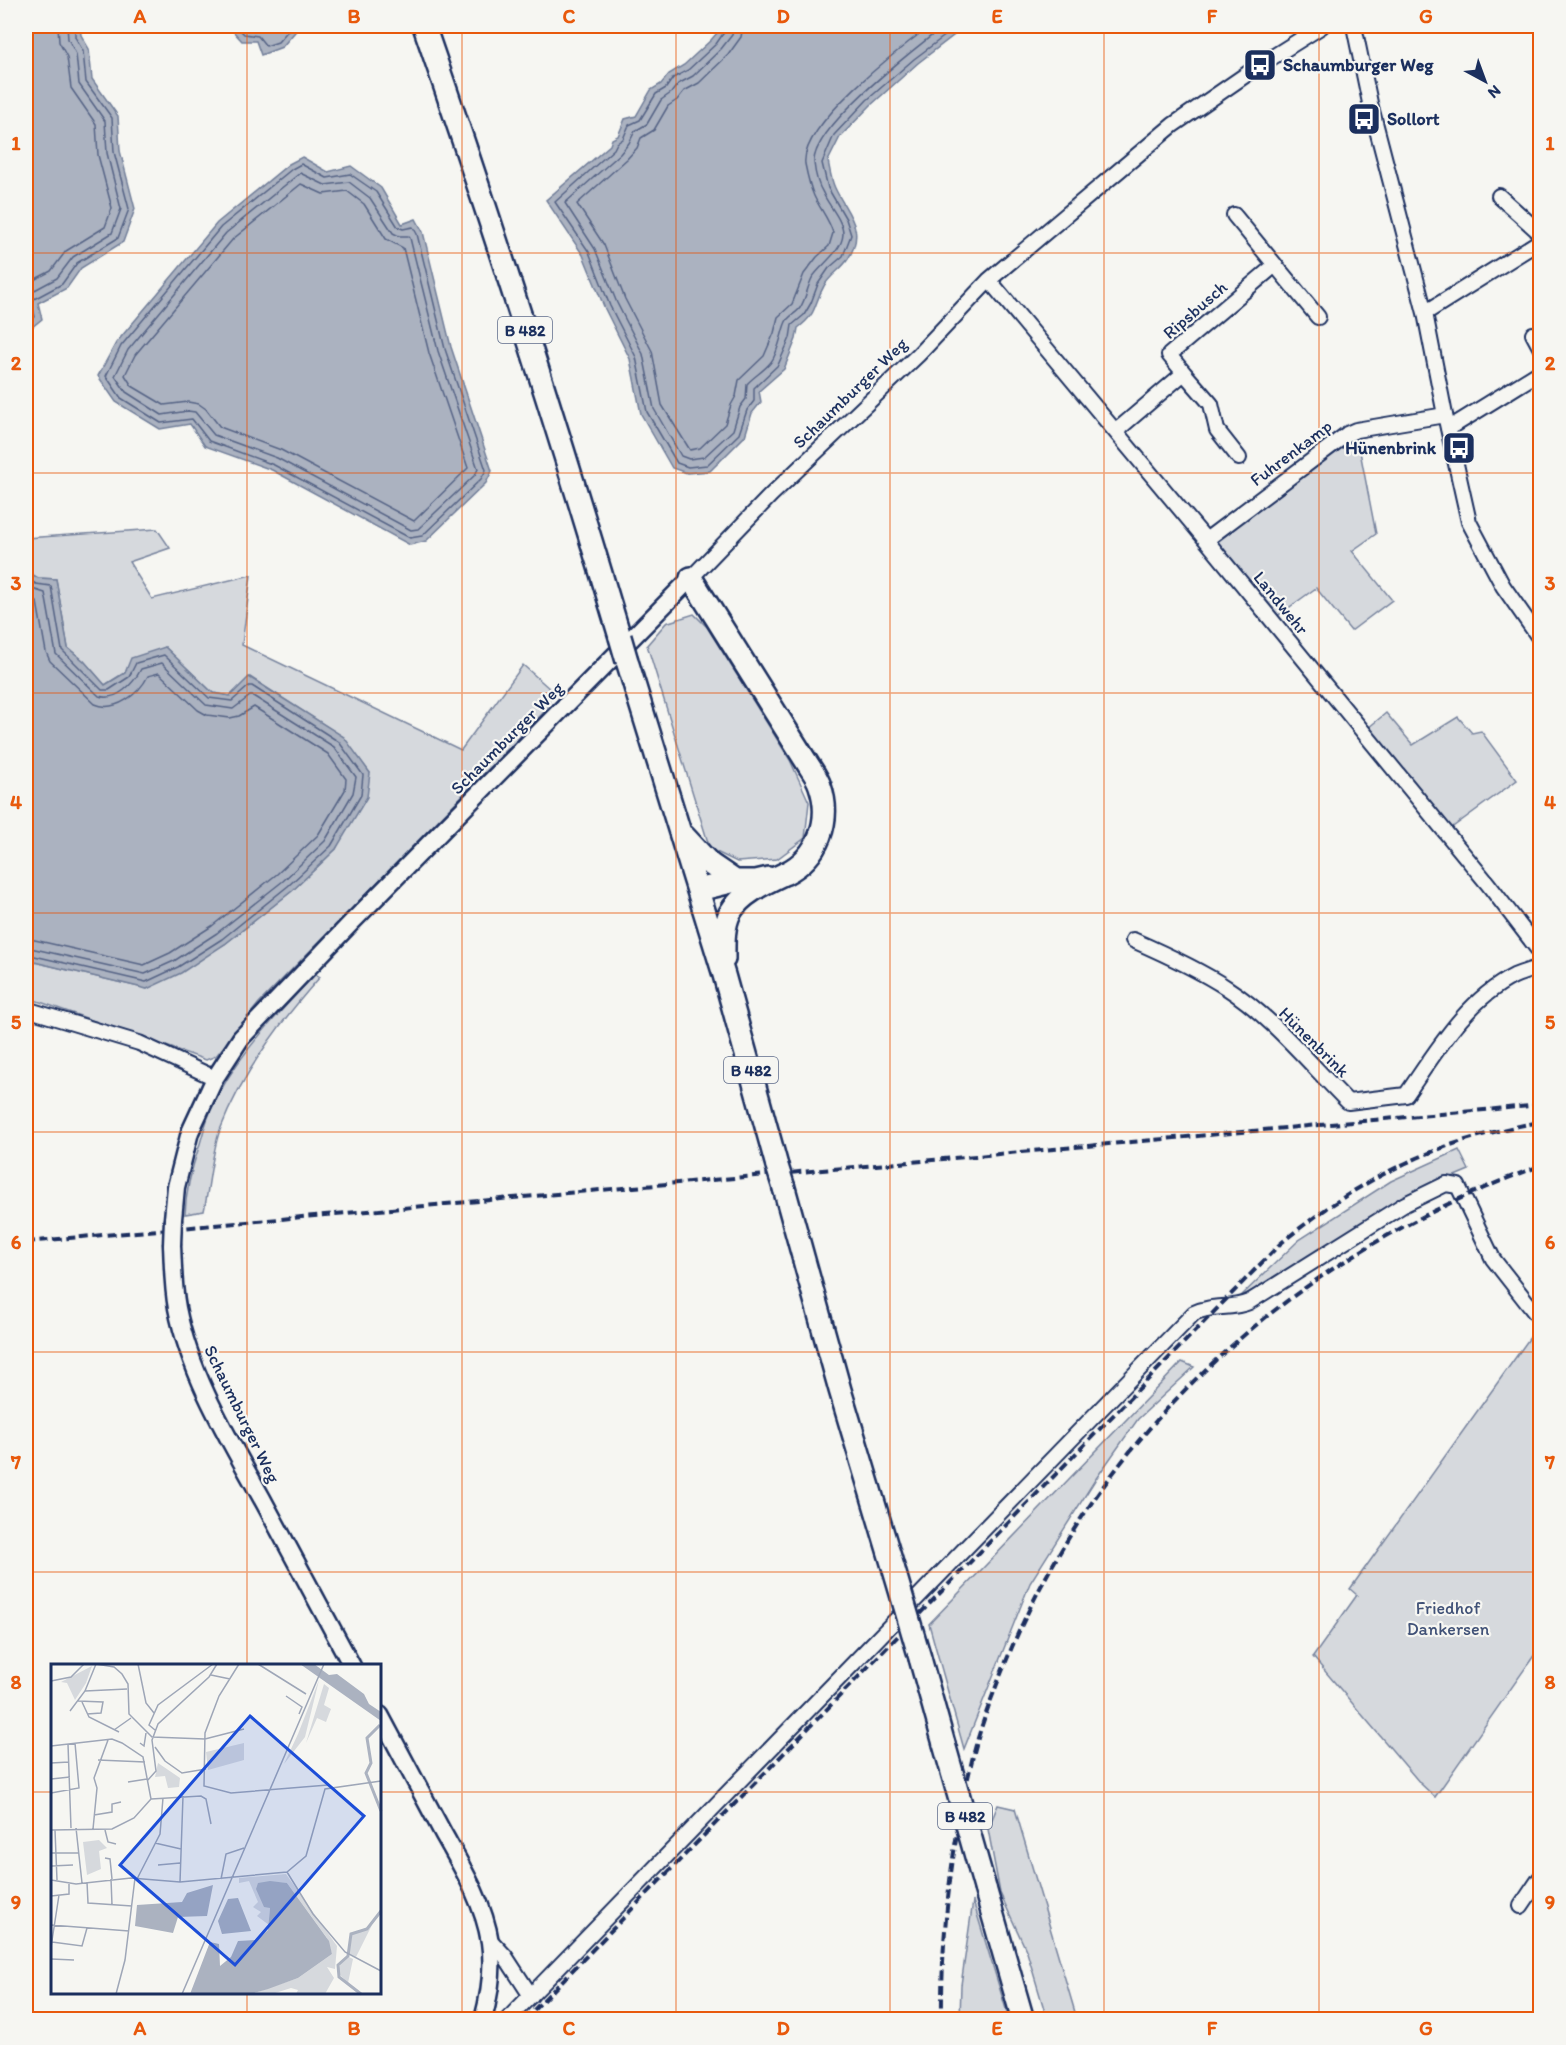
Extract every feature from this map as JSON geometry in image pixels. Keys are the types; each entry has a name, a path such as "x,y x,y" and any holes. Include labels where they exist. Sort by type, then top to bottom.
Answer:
{"main road":[{"name":"B 482","path":"424,26 476,176 584,517 724,975 840,1390 920,1658 1023,2019"},
{"path":"691,578 820,786 825,818 819,841 806,859 786,873 701,899"},
{"path":"679,830 710,864 743,887"},
{"path":"724,975 727,922 743,887"}],"street":[{"name":"Schaumburger Weg","path":"351,1664 223,1428 199,1378 177,1309 173,1282 172,1245 176,1187 190,1132 215,1078 242,1038 266,1010 771,495 918,355 989,280 1173,125 1260,65 1322,26"},
{"path":"1354,26 1373,114 1425,313 1446,422 1469,522 1503,585 1540,639"},
{"path":"1499,196 1540,233"},
{"path":"1234,215 1318,317"},
{"path":"1425,313 1540,241"},
{"name":"Ripsbusch","path":"1184,373 1169,355 1275,265"},
{"name":"Landwehr","path":"989,280 1206,540 1488,884 1540,952"},
{"path":"1533,334 1540,347"},
{"path":"1446,422 1540,372"},
{"path":"1116,431 1184,373 1211,404 1216,430 1239,458"},
{"name":"Fuhrenkamp","path":"1206,540 1347,434 1356,430 1446,422"},
{"name":"Hünenbrink","path":"1133,940 1227,988 1260,1013 1348,1102 1406,1095 1448,1036 1477,1002 1513,977 1540,967"},
{"path":"26,1009 140,1043 215,1078"},
{"path":"507,2019 1194,1313 1205,1307 1225,1308 1249,1302 1405,1204 1446,1184 1458,1186 1492,1259 1540,1319"},
{"path":"381,1717 466,1874 481,1907 490,1940 492,1982 483,2019"},
{"path":"1521,1906 1540,1878"},
{"path":"490,1940 505,1956 531,1996"}],"green space":[{"path":"1357,436 1376,534 1352,551 1392,600 1351,631 1316,588 1276,617 1217,544 1219,535 1345,441"},
{"path":"157,529 170,548 129,562 152,599 251,575 242,645 461,750 523,665 550,689 549,707 259,1003 216,1056 206,1060 26,997 26,960 147,989 225,944 292,891 336,849 370,773 343,737 250,677 230,696 213,693 165,647 105,685 84,661 68,648 56,579 38,578 26,571 26,538"},
{"path":"694,614 707,627 790,760 809,802 805,838 777,859 737,862 710,849 647,645 666,623"},
{"path":"1386,713 1413,745 1458,717 1472,733 1481,731 1517,780 1450,829 1368,728"},
{"path":"315,974 320,977 263,1049 229,1109 215,1148 204,1211 185,1214 194,1164 208,1117 222,1089 258,1037"},
{"path":"1459,1150 1469,1170 1409,1195 1240,1297 1299,1240 1391,1181"},
{"name":"Friedhof Dankersen","path":"1531,1336 1540,1345 1540,1647 1435,1797 1420,1783 1313,1657 1357,1595 1350,1589"},
{"path":"1182,1362 1194,1367 1138,1419 1095,1480 1030,1583 964,1749 929,1624"},
{"path":"998,1805 1015,1809 1077,2019 1047,2019 1027,1952 1000,1893 988,1829"},
{"path":"973,1901 1009,2019 960,2019 961,1985"}],"water":[{"path":"26,26 80,26 81,35 89,49 92,79 118,116 120,151 135,209 123,242 81,268 67,288 38,303 42,319 26,332"},
{"path":"236,26 300,26 282,47 261,55 256,41 242,41 232,30"},
{"path":"723,26 972,26 957,33 918,63 871,105 840,137 828,161 834,185 853,222 856,239 853,248 845,263 824,286 809,318 798,328 784,369 759,391 761,402 752,413 745,436 710,471 687,473 672,468 641,414 630,359 605,309 583,255 546,200 610,145 612,139 618,136 625,119 636,116 651,90 661,84 669,74 684,65"},
{"path":"302,157 328,172 351,166 381,188 402,224 416,219 423,232 451,347 492,471 486,483 426,541 410,545 272,470 205,446 190,424 160,429 116,402 98,376 116,343 217,223 289,164"},
{"path":"26,571 38,578 56,579 68,648 84,661 105,685 125,673 131,658 165,647 213,693 230,696 249,677 344,737 370,773 367,797 336,849 292,891 225,944 181,973 147,989 26,960"}],"railway":[{"path":"26,1242 1540,1105"},
{"path":"524,2020 1280,1244 1340,1200 1402,1165 1468,1139 1540,1122"},
{"path":"942,2020 943,1956 948,1893 957,1831 978,1738 1012,1647 1054,1563 1103,1486 1161,1415 1225,1351 1296,1294 1373,1244 1454,1201 1540,1166"}],"place":[{"name":"Schaumburger Weg","path":"1260,65"},
{"name":"Sollort","path":"1364,119"},
{"name":"Hünenbrink","path":"1459,448"}]}
